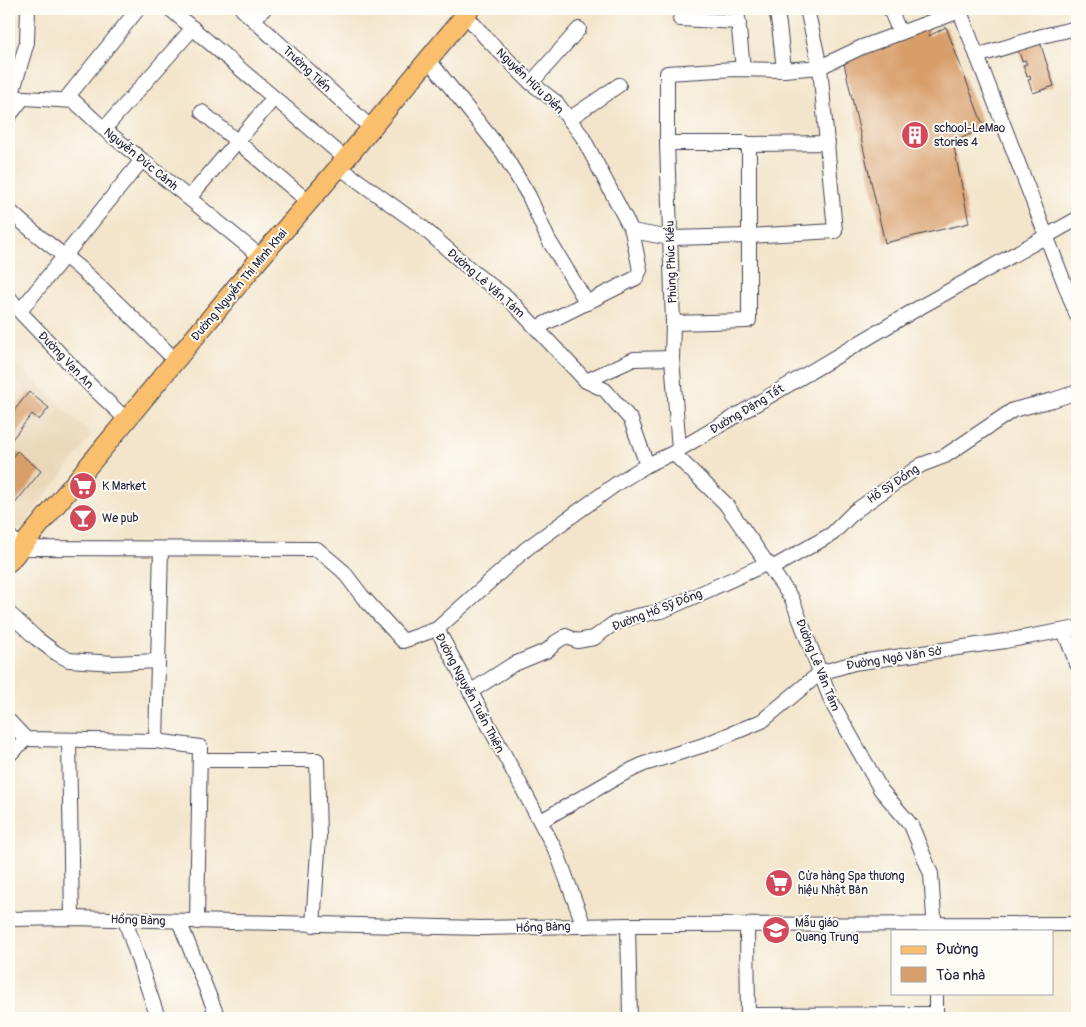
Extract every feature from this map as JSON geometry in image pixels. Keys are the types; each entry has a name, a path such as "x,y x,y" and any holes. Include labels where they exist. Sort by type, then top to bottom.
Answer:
{"main road":[{"name":"Đường Nguyễn Thị Minh Khai","path":"9,562 15,542 127,420 468,11"}],"street":[{"path":"9,116 26,42 28,9"},
{"path":"65,100 138,9"},
{"name":"Đường Lê Văn Tám","path":"170,9 274,98 342,163 421,226 478,276 508,298 586,380 605,390 630,420 648,464"},
{"name":"Trường Tiến","path":"242,9 259,14 371,128"},
{"path":"776,9 784,70"},
{"path":"632,231 670,238 835,231 820,66 807,9"},
{"path":"890,9 900,33"},
{"path":"680,19 738,15 743,69 784,70 820,66 862,47 959,10 1047,234 1077,316"},
{"name":"Nguyễn Hữu Điền","path":"468,11 485,37 531,83 556,102 582,136 632,231 640,270 636,278 536,328"},
{"path":"104,129 193,28"},
{"path":"977,56 1042,36 1077,28"},
{"path":"531,83 579,29"},
{"path":"428,59 503,154 529,196 548,239 587,303"},
{"name":"Phùng Phúc Kiều","path":"676,451 672,358 673,323 667,143 667,73 743,69"},
{"path":"569,119 619,85"},
{"name":"Nguyễn Đức Cảnh","path":"14,97 74,101 104,129 261,257"},
{"path":"189,198 274,98"},
{"path":"202,112 309,202"},
{"path":"667,143 828,143"},
{"path":"673,323 749,320 749,144"},
{"path":"20,311 142,160"},
{"path":"9,210 130,314 176,360"},
{"name":"Đường Đặng Tất","path":"437,628 526,549 648,464 676,451 915,310 1047,234 1077,219"},
{"name":"Đường Vạn An","path":"9,297 91,386 127,420"},
{"path":"586,380 628,361 640,358 672,358"},
{"name":"Hồ Sỹ Đồng","path":"770,566 832,534 855,511 921,465 945,456 1013,410 1077,392"},
{"name":"Đường Lê Văn Tám","path":"676,451 725,503 792,599 832,703 881,790 911,825 930,874 935,927"},
{"name":"Đường Nguyễn Tuấn Thiện","path":"15,542 161,549 317,550 343,571 362,596 403,641 437,628 557,853 584,926"},
{"path":"156,741 161,549"},
{"name":"Đường Hồ Sỹ Đồng","path":"470,692 512,665 548,650 566,636 577,641 594,638 613,624 636,616 662,611 770,566"},
{"path":"9,613 36,638 69,660 114,663 158,660"},
{"path":"1070,630 1077,664"},
{"name":"Đường Ngô Văn Sở","path":"541,822 636,767 704,745 762,721 820,673 854,663 1070,630"},
{"path":"9,721 26,738 156,741 200,747 196,922"},
{"path":"9,755 26,738"},
{"path":"69,740 72,918"},
{"path":"200,760 317,760 319,836 313,925"},
{"name":"Hồng Bàng","path":"9,919 72,918 482,928 628,925 935,927 1077,924"},
{"path":"125,920 158,1018"},
{"path":"179,921 218,1018"},
{"path":"628,925 630,1018"},
{"path":"747,925 748,1017 936,1016 936,994"}],"shaded area":[{"path":"9,356 92,436 20,529 9,520"}],"building":[{"name":"school-LeMao stories 4","path":"928,26 929,36 946,27 984,128 953,142 969,223 885,243 843,59"},
{"path":"1039,39 1054,86 1033,93 1028,80 1031,79 1030,75 1027,76 1023,65 1027,64 1025,60 1022,61 1017,47"},
{"path":"29,392 49,408 39,420 32,414 9,443 9,417"},
{"path":"17,451 41,471 9,511 9,462"}],"place":[{"name":"school-LeMao stories 4","path":"915,135"},
{"name":"K Market","path":"83,486"},
{"name":"We pub","path":"83,518"},
{"name":"Cửa hàng Spa thương hiệu Nhật Bản","path":"779,883"},
{"name":"Mẫu giáo Quang Trung","path":"776,930"}]}
